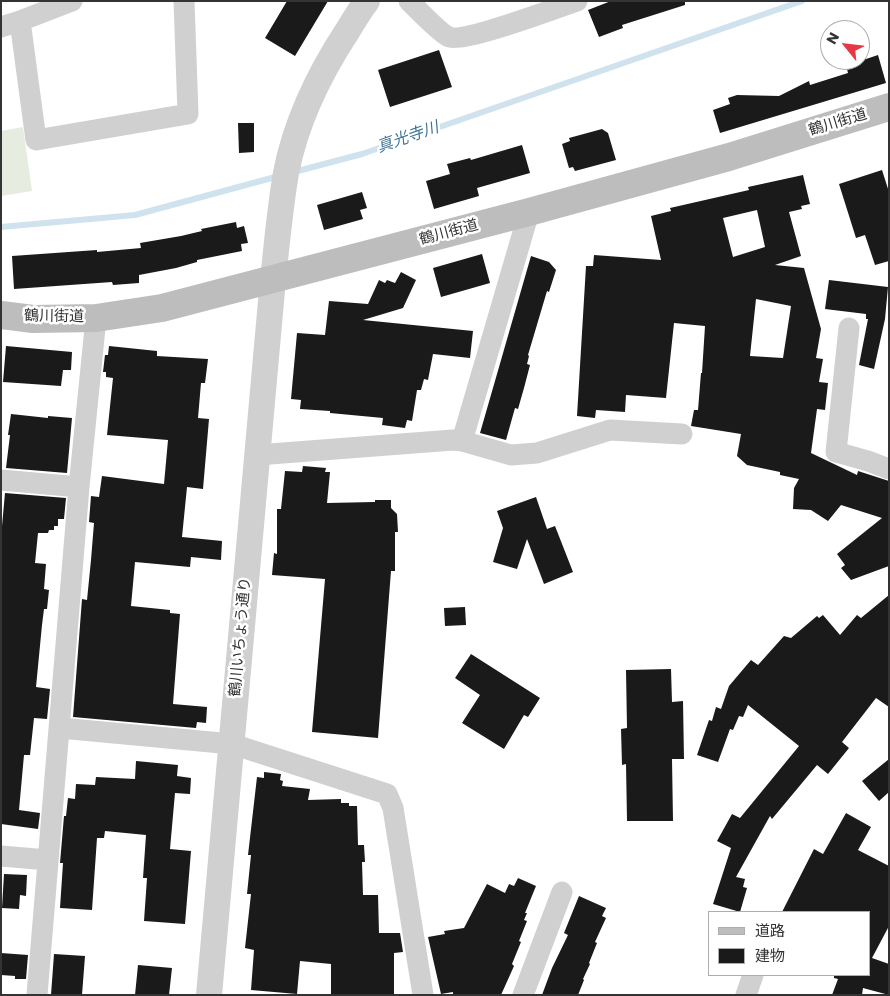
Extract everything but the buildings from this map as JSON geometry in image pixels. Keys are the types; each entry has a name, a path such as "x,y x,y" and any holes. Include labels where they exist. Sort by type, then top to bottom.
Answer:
{"main road":[{"name":"鶴川街道","path":"1,315 33,318 96,318 162,308 529,212 729,157 889,107"}],"street":[{"path":"72,1 10,24 36,140 188,114 184,1"},
{"name":"鶴川いちょう通り","path":"209,995 272,279 283,190 291,153 303,115 316,84 328,60 367,1"},
{"path":"409,1 448,37 458,39 577,1"},
{"path":"462,441 529,212"},
{"path":"37,995 79,487 96,318"},
{"path":"849,328 836,452 889,469"},
{"path":"257,455 453,440 511,455 537,453 610,430 682,434"},
{"path":"1,480 79,487"},
{"path":"60,728 232,744 387,794 392,808 423,995"},
{"path":"1,856 48,860"},
{"path":"522,995 562,892"},
{"path":"746,995 753,976"}],"shaded area":[{"path":"23,127 32,191 1,196 1,131"}],"waterway":[{"name":"真光寺川","path":"294,172 362,154 802,1"},
{"name":"真光寺川","path":"1,227 135,215 279,176"}]}
